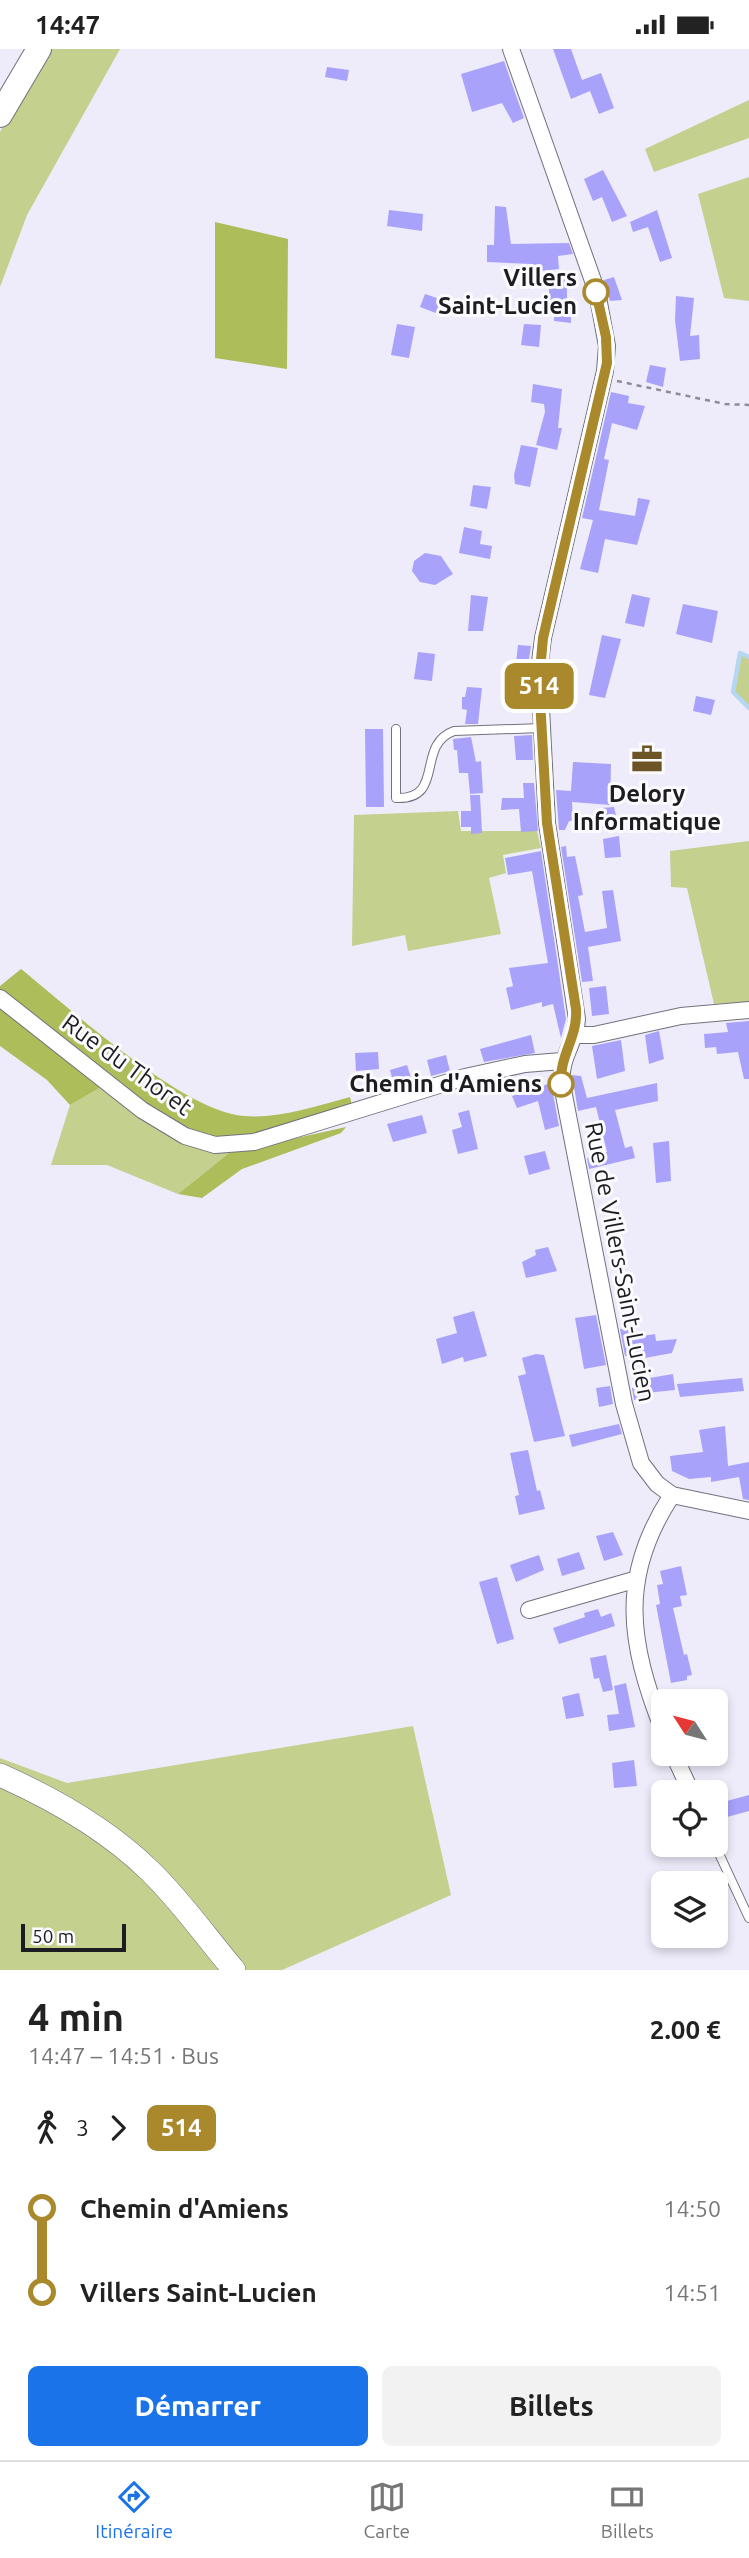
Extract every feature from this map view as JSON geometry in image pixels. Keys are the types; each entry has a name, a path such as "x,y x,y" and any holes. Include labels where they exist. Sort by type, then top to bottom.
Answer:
{"main road":[{"path":"0,109 26,49"},
{"path":"0,115 38,49"},
{"path":"0,1775 61,1805 112,1838 167,1888 234,1970"},
{"path":"0,1791 55,1818 106,1850 204,1934"}],"street":[{"name":"Rue de Villers-Saint-Lucien","path":"511,49 597,292 607,347 603,378 543,638 539,682 549,837 576,1009 575,1035 562,1061 563,1092 630,1427 645,1471 673,1495 749,1511"},
{"name":"Rue du Thoret","path":"0,998 158,1120 185,1136 215,1145 254,1142 465,1077 525,1064 562,1061"},
{"path":"575,1035 594,1035 681,1016 749,1010"},
{"path":"651,1692 634,1637 634,1580 653,1528 673,1495"},
{"path":"530,1610 634,1580"}],"lane":[{"path":"396,729 397,798 407,799 416,797 423,790 434,750 445,734 454,731 542,728"},
{"path":"721,1857 749,1918"}],"path":[{"path":"603,378 725,404 749,405"}],"green space":[{"path":"42,49 120,49 27,215 0,287 0,132"},
{"path":"749,100 749,138 654,172 645,149"},
{"path":"749,177 749,301 724,298 698,194"},
{"path":"215,222 288,239 287,369 215,358"},
{"path":"740,653 749,657 749,708 733,692"},
{"path":"458,811 461,831 537,831 541,848 503,855 506,873 489,878 501,934 408,951 405,935 352,946 354,815"},
{"path":"749,841 749,1002 714,1004 687,888 671,887 670,851"},
{"path":"21,969 128,1056 190,1097 219,1110 244,1116 271,1116 350,1097 353,1109 283,1130 247,1137 211,1138 193,1132 137,1098 0,991 0,986"},
{"path":"0,1006 103,1086 70,1105 47,1080 0,1046"},
{"path":"103,1086 203,1149 229,1153 178,1194 107,1165 51,1165 70,1105"},
{"path":"346,1127 341,1133 242,1169 202,1198 178,1194 229,1153"},
{"path":"413,1726 451,1895 282,1970 0,1970 0,1758 67,1783"}],"building":[{"path":"553,49 571,49 582,80 601,73 614,108 599,114 590,91 571,99"},
{"path":"504,61 524,118 513,123 502,103 472,112 461,74"},
{"path":"327,67 349,70 347,81 325,77"},
{"path":"603,170 627,216 612,222 602,197 593,201 584,179"},
{"path":"495,206 506,207 511,244 569,243 573,254 558,256 559,269 541,271 532,270 532,264 487,262 487,245 494,245"},
{"path":"389,210 423,214 422,231 387,226"},
{"path":"657,210 672,258 660,262 648,227 633,232 630,222"},
{"path":"614,277 622,300 610,301 604,280"},
{"path":"567,278 571,323 554,321 554,301 549,301 549,279"},
{"path":"425,294 446,301 441,315 420,307"},
{"path":"676,296 694,298 690,336 699,335 700,359 680,361 675,320"},
{"path":"397,324 415,327 409,358 391,355"},
{"path":"524,324 541,325 539,347 521,345"},
{"path":"650,365 666,368 663,387 646,382"},
{"path":"533,384 562,389 558,428 562,428 557,450 536,445 545,412 544,404 531,402"},
{"path":"611,392 629,396 628,403 645,406 637,430 612,423 604,459 609,460 599,510 635,516 638,498 650,500 637,545 605,539 598,573 580,569 593,520 582,518"},
{"path":"521,445 538,448 530,487 515,484 514,475"},
{"path":"473,485 491,487 487,509 470,506"},
{"path":"464,527 482,531 480,544 492,546 490,559 459,553"},
{"path":"425,553 441,556 453,574 435,585 420,582 412,571 414,561"},
{"path":"632,594 650,598 644,627 625,623"},
{"path":"471,595 488,597 483,631 468,631"},
{"path":"683,604 718,611 712,643 676,634"},
{"path":"602,635 621,639 605,698 589,695"},
{"path":"518,645 531,646 528,665 530,690 510,690 508,672 515,672"},
{"path":"418,652 435,654 432,681 414,679"},
{"path":"467,687 482,688 478,724 465,724 467,710 462,709 462,697 465,697"},
{"path":"696,696 715,700 711,715 693,711"},
{"path":"365,729 383,729 384,807 366,807"},
{"path":"532,735 533,760 516,760 514,736"},
{"path":"471,737 476,762 481,761 483,793 470,794 468,773 459,773 457,750 454,750 453,739"},
{"path":"639,747 655,748 656,774 638,773"},
{"path":"573,762 611,764 610,805 572,802 573,821 569,821 565,830 559,830 556,790 571,791"},
{"path":"523,783 534,783 538,831 521,832 519,809 501,810 502,798 524,798"},
{"path":"470,795 480,795 482,833 471,834 471,827 461,827 461,811 471,811"},
{"path":"614,807 619,828 602,828 601,808"},
{"path":"619,836 621,857 605,858 603,839"},
{"path":"566,846 567,857 575,856 583,895 578,896 585,932 607,928 602,891 613,890 621,941 588,947 593,981 582,982 561,847"},
{"path":"541,851 566,1019 561,1038 553,1004 542,1007 542,1002 511,1010 506,988 513,986 509,968 548,963 532,871 508,875 505,858"},
{"path":"606,986 609,1014 592,1016 589,988"},
{"path":"749,1021 749,1079 744,1079 738,1052 717,1054 716,1047 705,1048 704,1034 728,1032 726,1023"},
{"path":"659,1031 664,1059 649,1064 645,1035"},
{"path":"531,1035 535,1053 484,1062 480,1049"},
{"path":"621,1040 625,1071 597,1079 592,1046"},
{"path":"378,1052 379,1069 356,1071 355,1053"},
{"path":"446,1055 450,1071 431,1076 427,1060"},
{"path":"407,1065 412,1081 394,1086 390,1070"},
{"path":"572,1075 581,1076 587,1098 657,1083 658,1101 615,1110 625,1148 632,1146 635,1158 589,1169 587,1158 607,1152 596,1107 578,1111"},
{"path":"551,1083 559,1126 545,1130 538,1101 517,1108 512,1096"},
{"path":"469,1110 478,1149 458,1154 452,1130 462,1127 458,1113"},
{"path":"422,1115 427,1133 393,1142 387,1124"},
{"path":"669,1141 671,1181 656,1183 653,1143"},
{"path":"545,1151 550,1169 529,1175 524,1156"},
{"path":"548,1247 557,1271 526,1278 522,1262 536,1255 535,1250"},
{"path":"474,1311 487,1356 464,1362 463,1357 442,1364 436,1339 457,1333 453,1317"},
{"path":"596,1315 606,1365 584,1369 575,1318"},
{"path":"628,1328 630,1338 655,1334 656,1341 677,1339 672,1353 634,1360 634,1355 625,1356 620,1329"},
{"path":"544,1355 565,1436 534,1442 518,1376 526,1374 522,1358"},
{"path":"673,1374 675,1390 646,1393 648,1398 634,1400 632,1388 639,1388 638,1380"},
{"path":"742,1378 744,1391 680,1397 677,1384"},
{"path":"610,1386 613,1404 599,1407 596,1388"},
{"path":"619,1424 622,1434 572,1447 569,1435"},
{"path":"725,1426 728,1466 749,1462 749,1500 743,1499 739,1477 711,1482 711,1477 689,1479 672,1471 670,1456 703,1452 699,1430"},
{"path":"528,1450 537,1491 540,1490 545,1509 519,1515 515,1496 519,1495 510,1453"},
{"path":"613,1532 623,1555 604,1561 596,1536"},
{"path":"579,1552 585,1569 562,1576 557,1559"},
{"path":"539,1555 544,1570 516,1582 510,1565"},
{"path":"681,1566 687,1595 680,1596 682,1606 673,1608 684,1655 687,1654 692,1675 687,1676 687,1680 671,1683 656,1605 660,1604 657,1585 663,1584 660,1571"},
{"path":"497,1577 514,1639 497,1644 479,1582"},
{"path":"598,1609 601,1617 611,1613 615,1626 559,1644 553,1628 585,1617 584,1613"},
{"path":"606,1655 613,1690 603,1692 599,1678 594,1679 590,1658"},
{"path":"626,1683 635,1727 609,1731 607,1715 619,1714 614,1686"},
{"path":"579,1693 584,1716 566,1719 562,1697"},
{"path":"634,1760 637,1786 614,1788 612,1763"},
{"path":"749,1795 749,1811 728,1817 728,1801"}],"waterway":[{"path":"749,657 740,653 733,692 749,708"}],"bus line":[{"name":"514","path":"561,1084 560,1068 576,1030 577,1019 547,823 540,659 607,363 606,337 596,292"}],"place":[{"name":"Villers Saint-Lucien","path":"596,292"},
{"name":"Delory Informatique","path":"647,759"},
{"name":"Chemin d'Amiens","path":"561,1084"}]}
